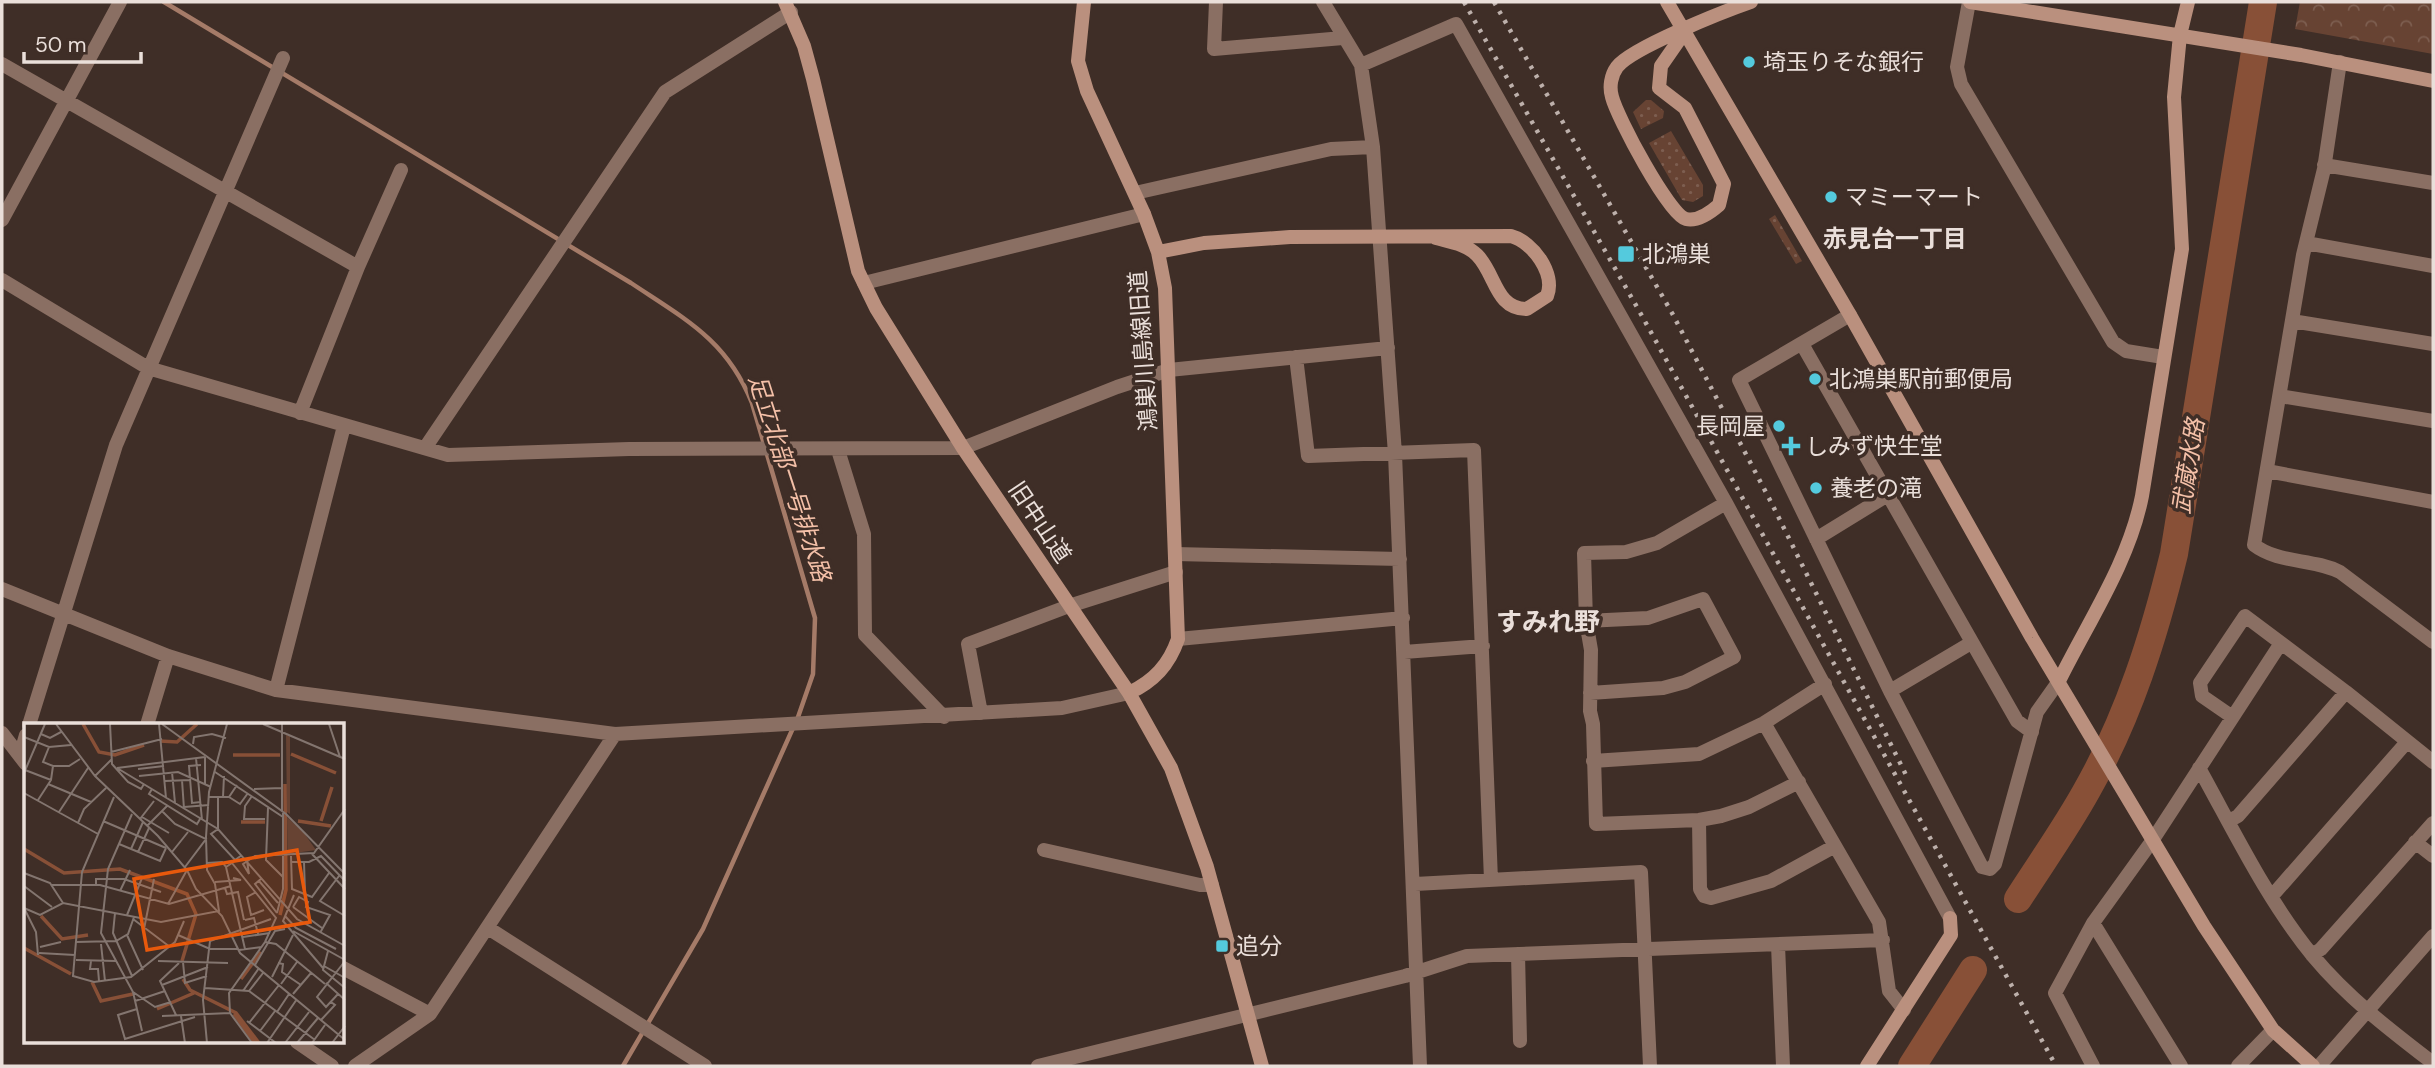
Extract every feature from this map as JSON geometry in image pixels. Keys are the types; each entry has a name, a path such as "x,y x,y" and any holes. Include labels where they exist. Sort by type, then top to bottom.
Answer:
{"street":[{"path":"2,220 120,2"},
{"name":"鴻巣川島線旧道","path":"1084,2 1078,61 1087,91 1144,214 1158,252 1165,288 1178,639 1162,670 1146,685 1129,693"},
{"path":"1216,2 1214,49 1343,38"},
{"path":"1323,2 1361,65 1373,147 1395,454 1415,884 1420,1066"},
{"path":"1667,2 1686,30 2152,841 2253,1003 2273,1030 2313,1066"},
{"path":"1686,30 1661,66 1659,88 1685,108 1724,184 1719,205 1695,219 1686,219 1670,208 1618,114 1611,87 1616,68 1622,61 1667,36 1751,2"},
{"path":"2163,357 2126,351 2113,342 1961,84 1957,67 1969,2 2301,55 2433,81"},
{"path":"1850,315 1739,380 1890,691 1982,867 1990,869 1995,864 2038,712 2062,686 2137,522 2182,249 2174,97 2180,35 2188,2"},
{"path":"425,448 665,92 788,7"},
{"name":"旧中山道","path":"788,7 813,79 858,271 876,308 963,448 1129,693 1171,768 1212,884 1262,1066"},
{"path":"1361,65 1456,24 1726,503 1950,918 1951,935 1867,1066"},
{"path":"30,723 116,445 283,59"},
{"path":"2340,62 2325,165 2306,243 2254,545 2268,556 2324,564 2340,572 2433,642"},
{"path":"2,64 358,267"},
{"path":"1135,193 1331,149 1373,147"},
{"path":"2325,165 2433,183"},
{"path":"300,413 358,267 401,170"},
{"path":"864,283 1144,214"},
{"path":"1158,252 1248,239 1436,239 1502,235 1518,238 1532,249 1549,277 1548,296 1527,309 1511,306 1499,294 1486,266 1476,254 1465,246 1436,239"},
{"path":"2306,243 2433,265"},
{"path":"2,280 148,368 449,455 629,449 963,448 1107,391 1169,370 1388,348"},
{"path":"2292,321 2433,344"},
{"path":"1801,344 2017,721 2032,732"},
{"path":"1296,357 1308,456 1474,450 1491,880"},
{"path":"2280,396 2433,421"},
{"path":"276,690 344,426"},
{"path":"838,450 864,534 865,635 944,717"},
{"path":"2267,471 2433,502"},
{"path":"1816,539 1886,496"},
{"path":"1726,503 1657,543 1626,552 1584,553 1586,621 1591,649 1590,693 1596,824 1699,820 1749,807 1800,782"},
{"path":"1175,554 1400,559"},
{"path":"981,713 968,644 1069,606 1176,572"},
{"path":"2,589 168,656 276,690 615,734 815,721 944,717 1062,708 1129,693"},
{"path":"1586,621 1648,618 1703,599 1734,657 1685,682 1663,688 1590,693"},
{"path":"2231,716 2202,696 2200,683 2245,616 2433,762"},
{"path":"1178,639 1402,618"},
{"path":"1890,691 1971,643"},
{"path":"2093,1066 2055,993 2093,923 2152,841 2281,643"},
{"path":"1404,652 1483,646"},
{"path":"149,723 168,656"},
{"path":"1593,761 1690,756 1765,723 1825,684"},
{"path":"2229,821 2238,816 2346,692"},
{"path":"1765,723 1879,922 1889,991 1904,1010"},
{"path":"355,1066 430,1014 615,734"},
{"path":"2272,896 2406,743"},
{"path":"2199,768 2272,896 2312,955 2366,1011 2431,1056"},
{"path":"1699,820 1700,889 1704,896 1711,898 1764,884 1835,845"},
{"path":"2312,955 2321,949 2433,822"},
{"path":"2416,842 2433,856"},
{"path":"1044,850 1200,885 1212,884"},
{"path":"1415,884 1641,872 1650,1066"},
{"path":"2093,923 2180,1066"},
{"path":"488,928 705,1066"},
{"path":"2319,1066 2433,936"},
{"path":"1038,1066 1248,1015 1466,956 1883,940"},
{"path":"1778,945 1783,1066"},
{"path":"1518,954 1520,1041"},
{"path":"345,969 430,1014"},
{"path":"2238,1066 2273,1030"},
{"path":"300,1044 332,1066"}],"green space":[{"path":"2300,2 2433,2 2433,54 2295,29"},
{"path":"1646,100 1651,100 1664,111 1663,118 1641,129 1633,112"},
{"path":"1671,131 1703,185 1703,196 1693,202 1682,200 1649,143"},
{"path":"1775,215 1802,261 1796,264 1769,219"}],"waterway":[{"name":"足立北部一号排水路","path":"164,2 631,283 686,320 717,347 742,381 752,403 815,618 813,674 797,720"},
{"name":"武蔵水路","path":"2018,899 2079,804 2116,733 2139,675 2166,585 2174,554 2263,2"},
{"name":"足立北部一号排水路","path":"623,1066 703,929 793,728"},
{"name":"武蔵水路","path":"1912,1066 1973,970"}],"railway":[{"path":"1464,2 1642,316 2056,1066"},
{"path":"1494,2 1672,313 1771,502 1907,777"}],"place":[{"name":"埼玉りそな銀行","path":"1749,62"},
{"name":"マミーマート","path":"1831,197"},
{"name":"北鴻巣","path":"1626,254"},
{"name":"北鴻巣駅前郵便局","path":"1815,379"},
{"name":"長岡屋","path":"1779,426"},
{"name":"しみず快生堂","path":"1791,446"},
{"name":"養老の滝","path":"1816,488"},
{"name":"追分","path":"1222,946"}],"district":[{"name":"赤見台一丁目","path":"1895,238"},
{"name":"すみれ野","path":"1548,622"}]}
